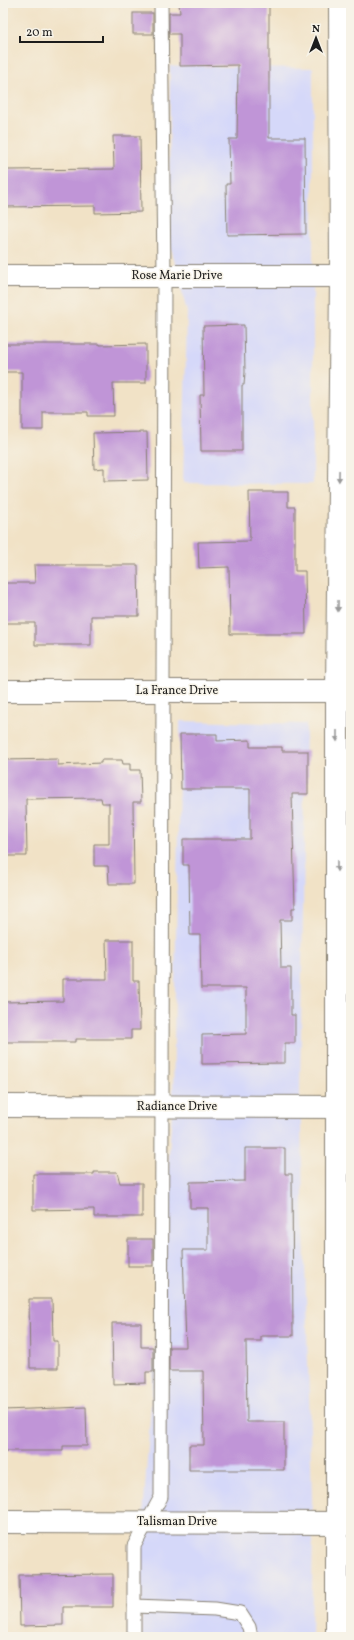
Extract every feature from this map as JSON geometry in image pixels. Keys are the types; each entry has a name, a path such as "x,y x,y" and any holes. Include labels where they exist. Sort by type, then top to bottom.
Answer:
{"street":[{"path":"337,1637 344,1523 344,693 346,277 340,3"},
{"name":"Rose Marie Drive","path":"3,276 346,277"},
{"name":"La France Drive","path":"3,691 344,693"},
{"name":"Radiance Drive","path":"3,1106 344,1107"},
{"name":"Talisman Drive","path":"3,1522 344,1523"}],"lane":[{"path":"134,1637 134,1546 161,1497 164,276 161,3"},
{"path":"134,1606 215,1609 240,1613 249,1627 251,1637"}],"shaded area":[{"path":"170,66 313,68 313,484 183,483 187,312 169,239"},
{"path":"180,721 306,724 300,1094 313,1531 311,1637 142,1637 141,1544 173,1099"}],"building":[{"path":"179,3 269,3 269,138 305,138 306,234 227,235 226,184 230,184 229,139 237,139 238,65 180,66 180,34 169,34 169,13 180,13"},
{"path":"133,13 153,13 153,34 133,34"},
{"path":"113,136 140,136 141,212 95,213 95,206 3,207 3,178 7,178 7,170 114,169"},
{"path":"244,325 245,372 244,385 242,385 242,451 201,451 200,395 204,395 203,326"},
{"path":"3,344 146,344 146,383 113,383 114,416 88,416 88,412 43,412 43,430 22,430 22,372 3,372"},
{"path":"147,432 148,480 104,481 104,468 94,469 93,433"},
{"path":"249,492 288,492 288,507 295,507 295,571 305,571 306,634 230,634 229,567 199,568 198,542 250,541"},
{"path":"34,565 138,565 139,616 91,616 91,645 35,645 35,623 3,623 3,583 35,583"},
{"path":"180,734 217,734 217,741 250,740 250,747 282,747 282,751 308,751 308,794 292,794 295,908 292,908 292,920 280,920 281,968 291,968 291,1015 295,1015 295,1043 285,1043 285,1063 202,1064 202,1035 246,1034 246,988 201,988 200,935 190,935 189,865 183,865 183,839 250,839 250,789 181,789"},
{"path":"58,759 58,765 101,763 101,760 122,760 123,764 130,764 130,770 140,770 141,802 133,802 134,884 109,884 108,866 94,866 94,844 109,844 109,803 102,803 101,798 26,799 27,856 3,856 3,760"},
{"path":"106,940 133,940 133,981 139,981 140,1030 131,1030 131,1039 76,1039 76,1042 3,1042 3,1002 63,1001 63,979 107,979"},
{"path":"245,1148 285,1148 285,1174 292,1174 293,1336 261,1336 261,1341 246,1341 247,1422 284,1422 284,1470 189,1470 189,1445 204,1445 203,1371 169,1371 169,1347 186,1347 183,1250 208,1250 208,1208 190,1208 190,1182 245,1181"},
{"path":"94,1172 117,1172 120,1183 142,1183 142,1217 94,1217 94,1209 33,1210 33,1174 94,1174"},
{"path":"128,1239 153,1239 153,1266 128,1266"},
{"path":"29,1299 52,1299 53,1341 58,1341 58,1368 30,1368"},
{"path":"112,1323 141,1323 141,1347 153,1347 153,1372 146,1372 146,1383 113,1384"},
{"path":"86,1407 87,1446 63,1446 63,1451 3,1451 3,1410"},
{"path":"113,1574 113,1607 63,1607 63,1625 20,1626 19,1575"}]}
